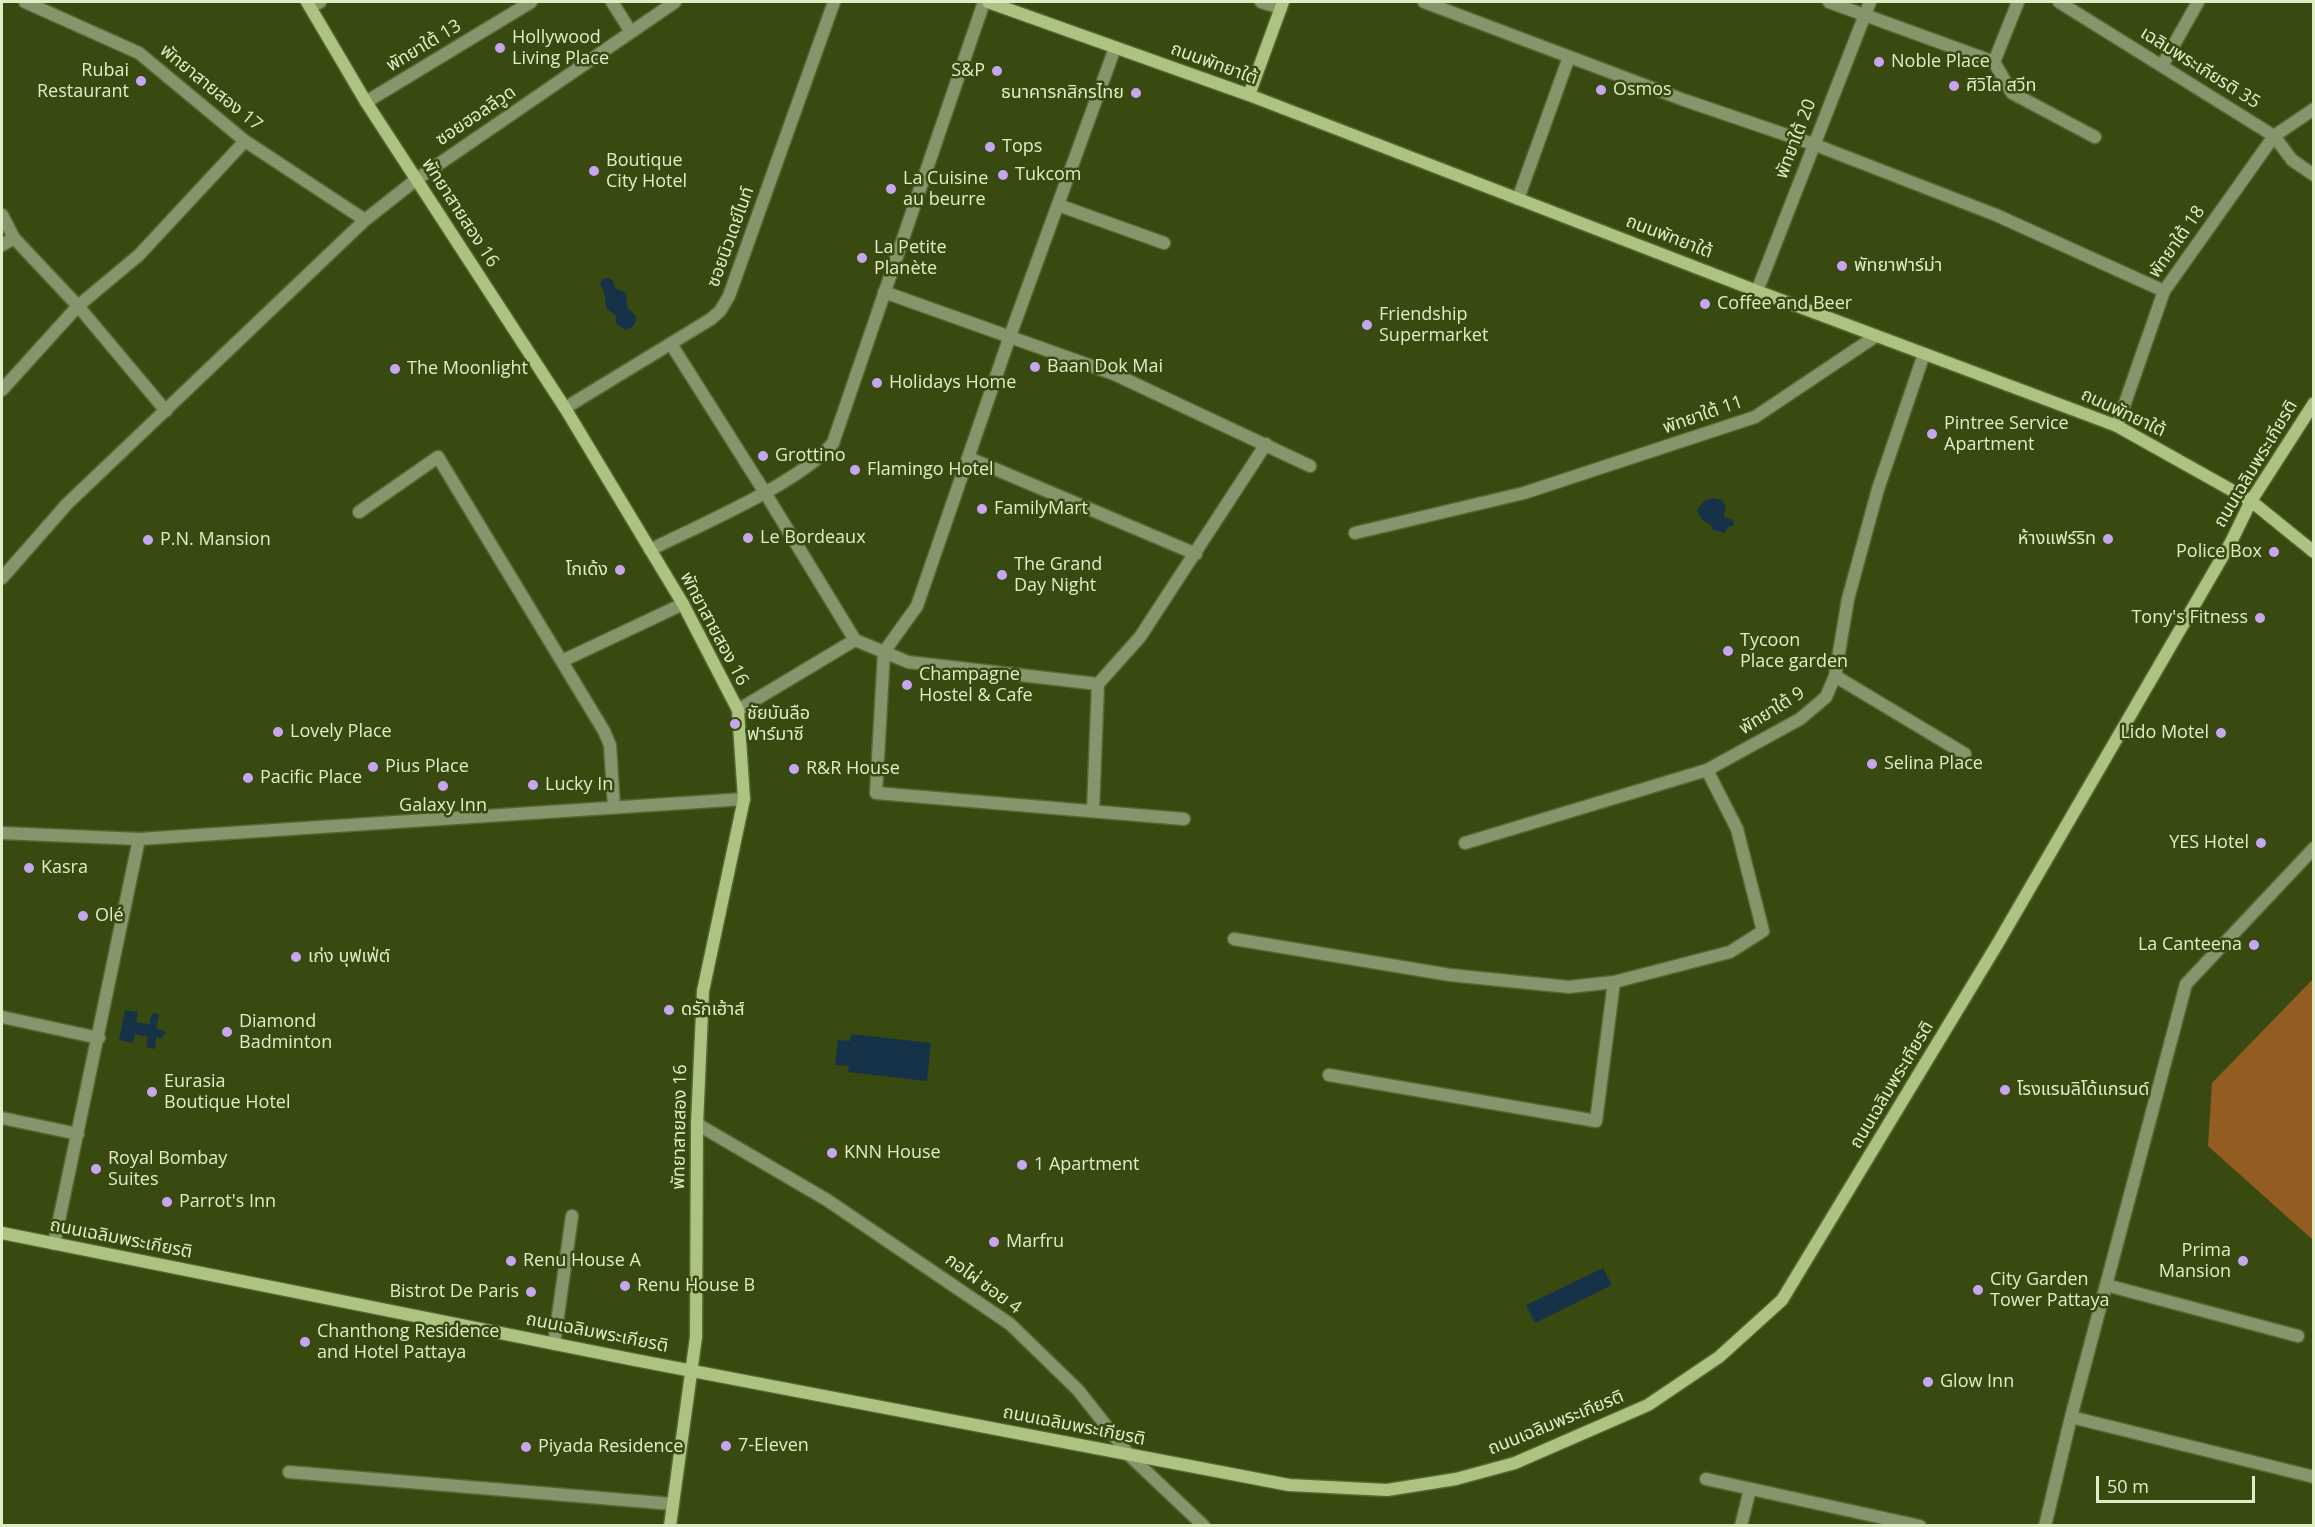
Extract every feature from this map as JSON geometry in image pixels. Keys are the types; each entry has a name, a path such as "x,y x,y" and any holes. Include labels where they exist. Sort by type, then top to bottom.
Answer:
{"main road":[{"name":"ถนนพัทยาใต้","path":"986,2 1249,95 1757,291 2117,426 2251,501 2313,552"},
{"name":"พัทยาสายสอง 16","path":"313,3 366,102 565,408 683,604 738,710 744,799 703,991 697,1124 696,1337 670,1526"},
{"path":"1249,95 1282,5"},
{"name":"ถนนเฉลิมพระเกียรติ","path":"2,1233 554,1344 1289,1485 1387,1490 1456,1479 1515,1463 1648,1406 1719,1357 1782,1300 1998,944 2231,542 2251,501 2313,403"}],"street":[{"name":"พัทยาสายสอง 17","path":"25,2 139,53 245,141 365,220"},
{"name":"พัทยาใต้ 13","path":"366,102 531,2"},
{"path":"612,2 631,32"},
{"name":"ซอยฮอลลีวูด","path":"2,578 68,504 365,220 417,179 675,2"},
{"name":"ซอยนิวเดย์ไนท์","path":"565,408 711,319 720,311 729,296 834,2"},
{"path":"650,550 822,458 833,444 986,2"},
{"path":"1261,2 1282,5"},
{"path":"1424,2 1684,100 1813,144 1996,215 2164,291"},
{"path":"1828,2 1994,62 2012,93 2095,137"},
{"name":"พัทยาใต้ 20","path":"1757,291 1870,2"},
{"path":"1994,62 2018,2"},
{"name":"เฉลิมพระเกียรติ 35","path":"2059,2 2163,64 2274,136 2292,160 2313,174"},
{"path":"2163,64 2198,2"},
{"path":"1115,48 1010,336 917,606 884,652 876,793 1184,819"},
{"path":"1518,199 1569,57"},
{"name":"พัทยาใต้ 18","path":"2117,426 2164,291 2274,136 2313,109"},
{"path":"2,390 78,306 139,255 245,141"},
{"path":"1058,206 1164,243"},
{"path":"2,215 14,238 78,306 166,411"},
{"path":"2,245 14,238"},
{"path":"884,292 1114,374 1310,466"},
{"name":"พัทยาใต้ 11","path":"1355,533 1524,493 1755,417 1876,336"},
{"path":"670,344 764,491 855,640 908,662 1098,684"},
{"name":"พัทยาใต้ 9","path":"1465,843 1707,770 1800,719 1826,697 1835,676 1848,599 1878,489 1924,354"},
{"path":"1093,810 1098,684 1140,638 1266,444"},
{"path":"359,512 438,457 595,716 610,745 614,807"},
{"path":"969,458 1196,554"},
{"path":"562,661 683,604"},
{"path":"738,710 855,640"},
{"path":"1835,676 1965,754"},
{"path":"1234,939 1450,975 1569,987 1614,982 1730,952 1763,931 1737,829 1707,770"},
{"path":"2,833 139,839 744,799"},
{"path":"54,1244 139,839"},
{"path":"2045,1526 2071,1417 2186,984 2313,848"},
{"path":"1329,1075 1596,1121 1614,982"},
{"path":"2,1017 99,1038"},
{"path":"2,1118 78,1134"},
{"name":"กอไผ่ ซอย 4","path":"697,1124 827,1200 1010,1324 1078,1390 1130,1456 1204,1526"},
{"path":"554,1344 572,1216"},
{"path":"2106,1285 2298,1336"},
{"path":"2071,1417 2313,1478"},
{"path":"289,1472 673,1504"},
{"path":"1706,1479 1888,1522 1920,1526"},
{"path":"1741,1526 1750,1489"}],"shaded area":[{"path":"2313,979 2313,1240 2208,1146 2212,1083"}],"water":[{"path":"609,278 613,281 615,288 626,293 627,307 635,315 634,324 626,330 616,324 616,316 606,308 605,296 600,283 602,279"},
{"path":"1713,498 1722,500 1726,507 1724,517 1733,520 1734,526 1728,527 1725,533 1713,530 1711,525 1702,520 1697,510 1705,500"},
{"path":"125,1010 138,1012 136,1022 149,1024 152,1013 159,1014 156,1028 166,1032 161,1039 156,1037 155,1049 146,1047 148,1037 135,1034 133,1043 119,1040"},
{"path":"851,1034 931,1043 927,1081 848,1072 849,1066 835,1065 838,1040 850,1041"},
{"path":"1603,1268 1612,1285 1535,1323 1526,1305"}],"place":[{"name":"Hollywood Living Place","path":"500,48"},
{"name":"Noble Place","path":"1879,62"},
{"name":"S&P","path":"997,71"},
{"name":"Rubai Restaurant","path":"141,81"},
{"name":"ศิวิไล สวีท","path":"1954,86"},
{"name":"Osmos","path":"1601,90"},
{"name":"ธนาคารกสิกรไทย","path":"1136,93"},
{"name":"Tops","path":"990,147"},
{"name":"Boutique City Hotel","path":"594,171"},
{"name":"Tukcom","path":"1003,175"},
{"name":"La Cuisine au beurre","path":"891,189"},
{"name":"La Petite Planète","path":"862,258"},
{"name":"พัทยาฟาร์ม่า","path":"1842,266"},
{"name":"Coffee and Beer","path":"1705,304"},
{"name":"Friendship Supermarket","path":"1367,325"},
{"name":"Baan Dok Mai","path":"1035,367"},
{"name":"The Moonlight","path":"395,369"},
{"name":"Holidays Home","path":"877,383"},
{"name":"Pintree Service Apartment","path":"1932,434"},
{"name":"Grottino","path":"763,456"},
{"name":"Flamingo Hotel","path":"855,470"},
{"name":"FamilyMart","path":"982,509"},
{"name":"Le Bordeaux","path":"748,538"},
{"name":"ห้างแฟร์ริท","path":"2108,539"},
{"name":"P.N. Mansion","path":"148,540"},
{"name":"Police Box","path":"2274,552"},
{"name":"โกเด้ง","path":"620,570"},
{"name":"The Grand Day Night","path":"1002,575"},
{"name":"Tony's Fitness","path":"2260,618"},
{"name":"Tycoon Place garden","path":"1728,651"},
{"name":"Champagne Hostel & Cafe","path":"907,685"},
{"name":"ชัยบันลือ ฟาร์มาซี","path":"735,724"},
{"name":"Lovely Place","path":"278,732"},
{"name":"Lido Motel","path":"2221,733"},
{"name":"Selina Place","path":"1872,764"},
{"name":"Pius Place","path":"373,767"},
{"name":"R&R House","path":"794,769"},
{"name":"Pacific Place","path":"248,778"},
{"name":"Lucky In","path":"533,785"},
{"name":"Galaxy Inn","path":"443,786"},
{"name":"YES Hotel","path":"2261,843"},
{"name":"Kasra","path":"29,868"},
{"name":"Olé","path":"83,916"},
{"name":"La Canteena","path":"2254,945"},
{"name":"เก่ง บุฟเฟ่ต์","path":"296,957"},
{"name":"ดรักเฮ้าส์","path":"669,1010"},
{"name":"Diamond Badminton","path":"227,1032"},
{"name":"โรงแรมลิโด้แกรนด์","path":"2005,1090"},
{"name":"Eurasia Boutique Hotel","path":"152,1092"},
{"name":"KNN House","path":"832,1153"},
{"name":"1 Apartment","path":"1022,1165"},
{"name":"Royal Bombay Suites","path":"96,1169"},
{"name":"Parrot's Inn","path":"167,1202"},
{"name":"Marfru","path":"994,1242"},
{"name":"Renu House A","path":"511,1261"},
{"name":"Prima Mansion","path":"2243,1261"},
{"name":"Renu House B","path":"625,1286"},
{"name":"City Garden Tower Pattaya","path":"1978,1290"},
{"name":"Bistrot De Paris","path":"531,1292"},
{"name":"Chanthong Residence and Hotel Pattaya","path":"305,1342"},
{"name":"Glow Inn","path":"1928,1382"},
{"name":"7-Eleven","path":"726,1446"},
{"name":"Piyada Residence","path":"526,1447"}]}
